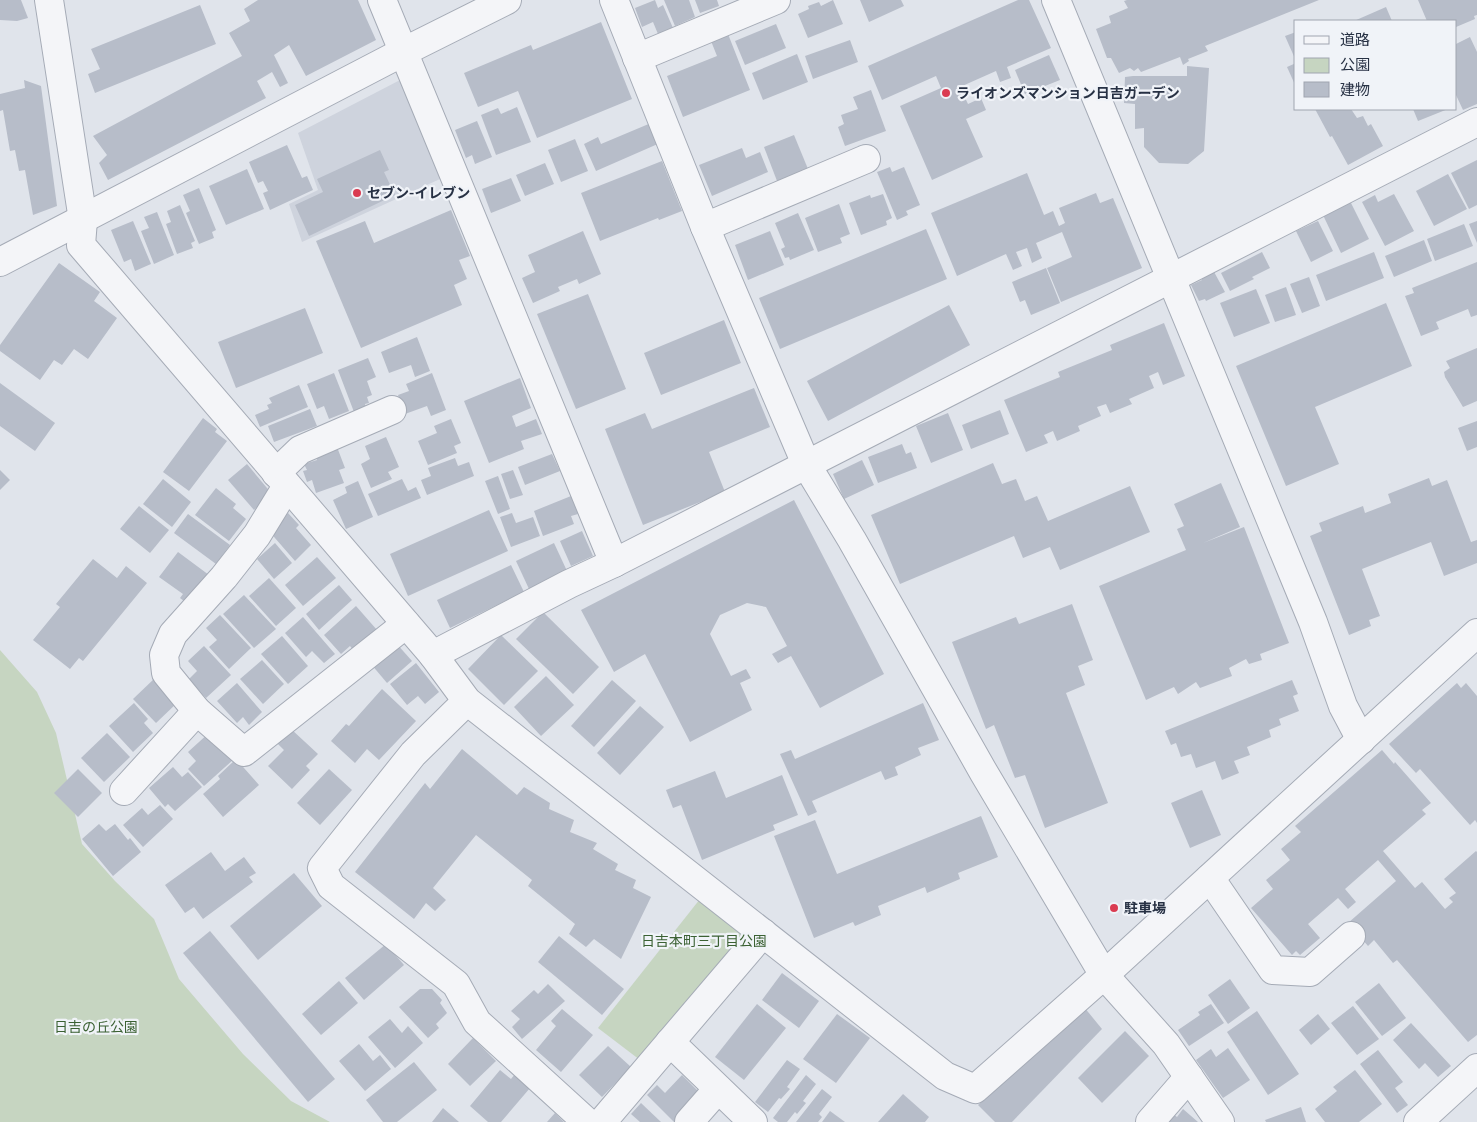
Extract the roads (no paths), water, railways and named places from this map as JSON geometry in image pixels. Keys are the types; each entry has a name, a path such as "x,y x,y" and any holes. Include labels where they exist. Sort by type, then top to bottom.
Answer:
{"street":[{"path":"49,0 83,220 81,245 433,655 468,701 945,1076 975,1088 1104,976 1361,740 1473,646"},
{"path":"382,0 614,563"},
{"path":"0,262 403,52 507,0"},
{"path":"614,0 705,227 806,464 852,540 984,773 1104,976 1166,1044 1220,1122"},
{"path":"637,58 776,0"},
{"path":"1056,0 1313,622 1343,706 1361,740"},
{"path":"433,655 993,369 1170,276 1477,122"},
{"path":"705,227 866,159"},
{"path":"392,410 300,450 281,480 257,535 230,570 173,634 164,654 166,673 197,711 244,752 406,624"},
{"path":"468,701 413,754 322,868 332,886 456,984 477,1022 587,1122"},
{"path":"124,791 197,711"},
{"path":"1210,878 1273,970 1310,972 1351,936"},
{"path":"602,1122 763,933"},
{"path":"670,1042 753,1122"},
{"path":"1418,1122 1477,1068"},
{"path":"1150,1122 1189,1077"},
{"path":"689,1122 718,1089"}],"place":[{"name":"ライオンズマンション日吉ガーデン","path":"946,93"},
{"name":"セブン-イレブン","path":"357,193"},
{"name":"駐車場","path":"1114,908"}],"park label":[{"name":"日吉本町三丁目公園","path":"704,941"},
{"name":"日吉の丘公園","path":"96,1027"}]}
